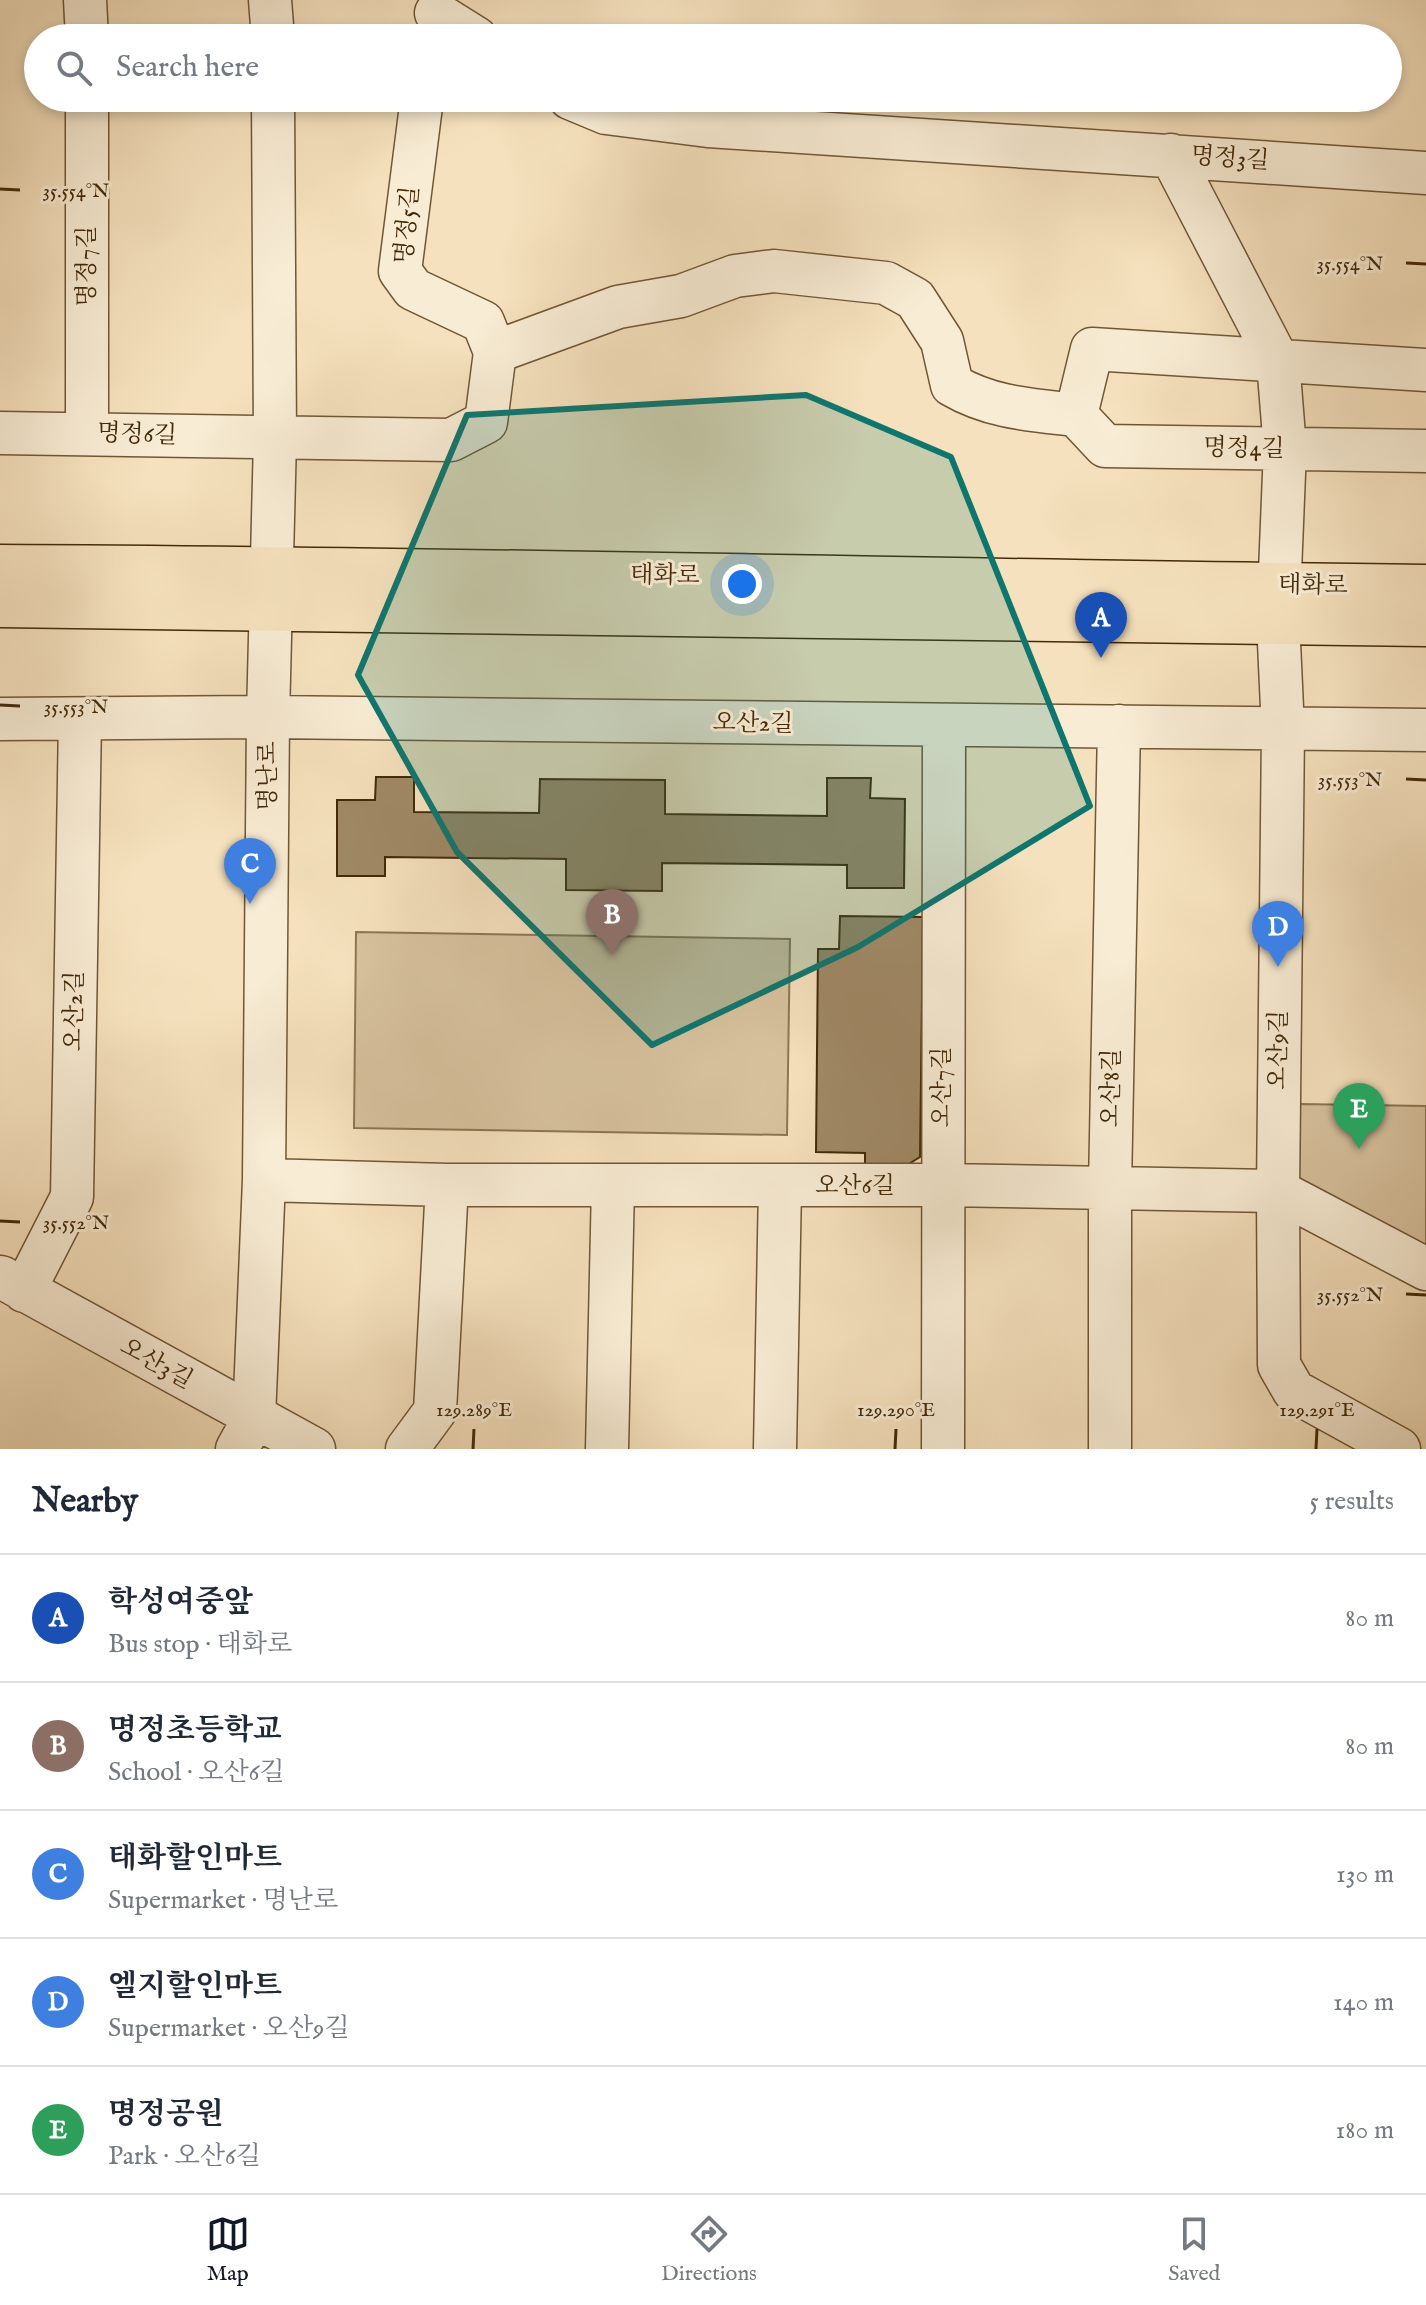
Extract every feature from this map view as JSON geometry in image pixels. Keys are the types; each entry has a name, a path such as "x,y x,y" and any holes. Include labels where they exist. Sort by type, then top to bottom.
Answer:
{"main road":[{"name":"태화로","path":"0,567 271,588"},
{"name":"태화로","path":"0,605 271,588 956,582 1279,603 1426,624"},
{"name":"태화로","path":"1279,603 1426,587"}],"street":[{"path":"85,0 86,24"},
{"path":"270,0 272,24"},
{"name":"명정7길","path":"87,112 87,434"},
{"name":"명난로","path":"246,1434 264,1180 268,717 275,439 273,112"},
{"name":"명정5길","path":"420,112 400,271 413,289 483,322 495,352"},
{"path":"604,112 708,126 1171,155"},
{"name":"명정3길","path":"1171,155 1426,173"},
{"name":"명정3길","path":"1171,155 1278,361 1285,449 1279,603"},
{"path":"275,439 451,440 486,422 495,352 618,307 681,296 735,276 774,271 886,283 915,299 942,341 952,385 976,399 1020,409 1076,415 1092,349 1426,370"},
{"name":"명정4길","path":"1076,415 1105,446 1426,451"},
{"name":"명정6길","path":"0,433 275,439"},
{"name":"오산9길","path":"1279,603 1283,730 1279,1365 1294,1391 1399,1449"},
{"name":"오산2길","path":"0,719 268,717 1426,730"},
{"name":"오산2길","path":"12,1283 72,1197 80,719"},
{"name":"오산7길","path":"943,1449 944,726"},
{"name":"오산8길","path":"1110,1449 1110,1187 1119,726"},
{"name":"오산6길","path":"264,1180 447,1185 942,1185 1278,1191 1426,1269"},
{"path":"407,1449 435,1411 447,1185"},
{"path":"607,1449 613,1186"},
{"path":"775,1449 780,1186"},
{"name":"오산3길","path":"12,1283 246,1434 314,1449"}],"highlighted area":[{"path":"806,395 951,457 1090,806 858,947 652,1045 457,852 358,675 467,415"}],"shaded area":[{"path":"356,932 790,939 787,1135 354,1128"},
{"path":"1300,1104 1426,1106 1426,1249 1292,1177"}],"building":[{"path":"376,777 414,777 414,812 539,813 540,779 665,780 665,814 827,816 827,778 871,778 870,798 905,799 904,888 847,888 847,865 662,863 662,891 566,890 566,859 385,857 385,876 337,876 337,800 375,800"},
{"path":"840,916 923,917 920,1157 907,1165 865,1165 865,1153 816,1152 818,949 839,949"}],"place":[{"name":"학성여중앞","path":"1101,658"},
{"name":"태화할인마트","path":"250,904"},
{"name":"명정초등학교","path":"612,955"},
{"name":"엘지할인마트","path":"1278,967"},
{"name":"명정공원","path":"1359,1149"}]}
